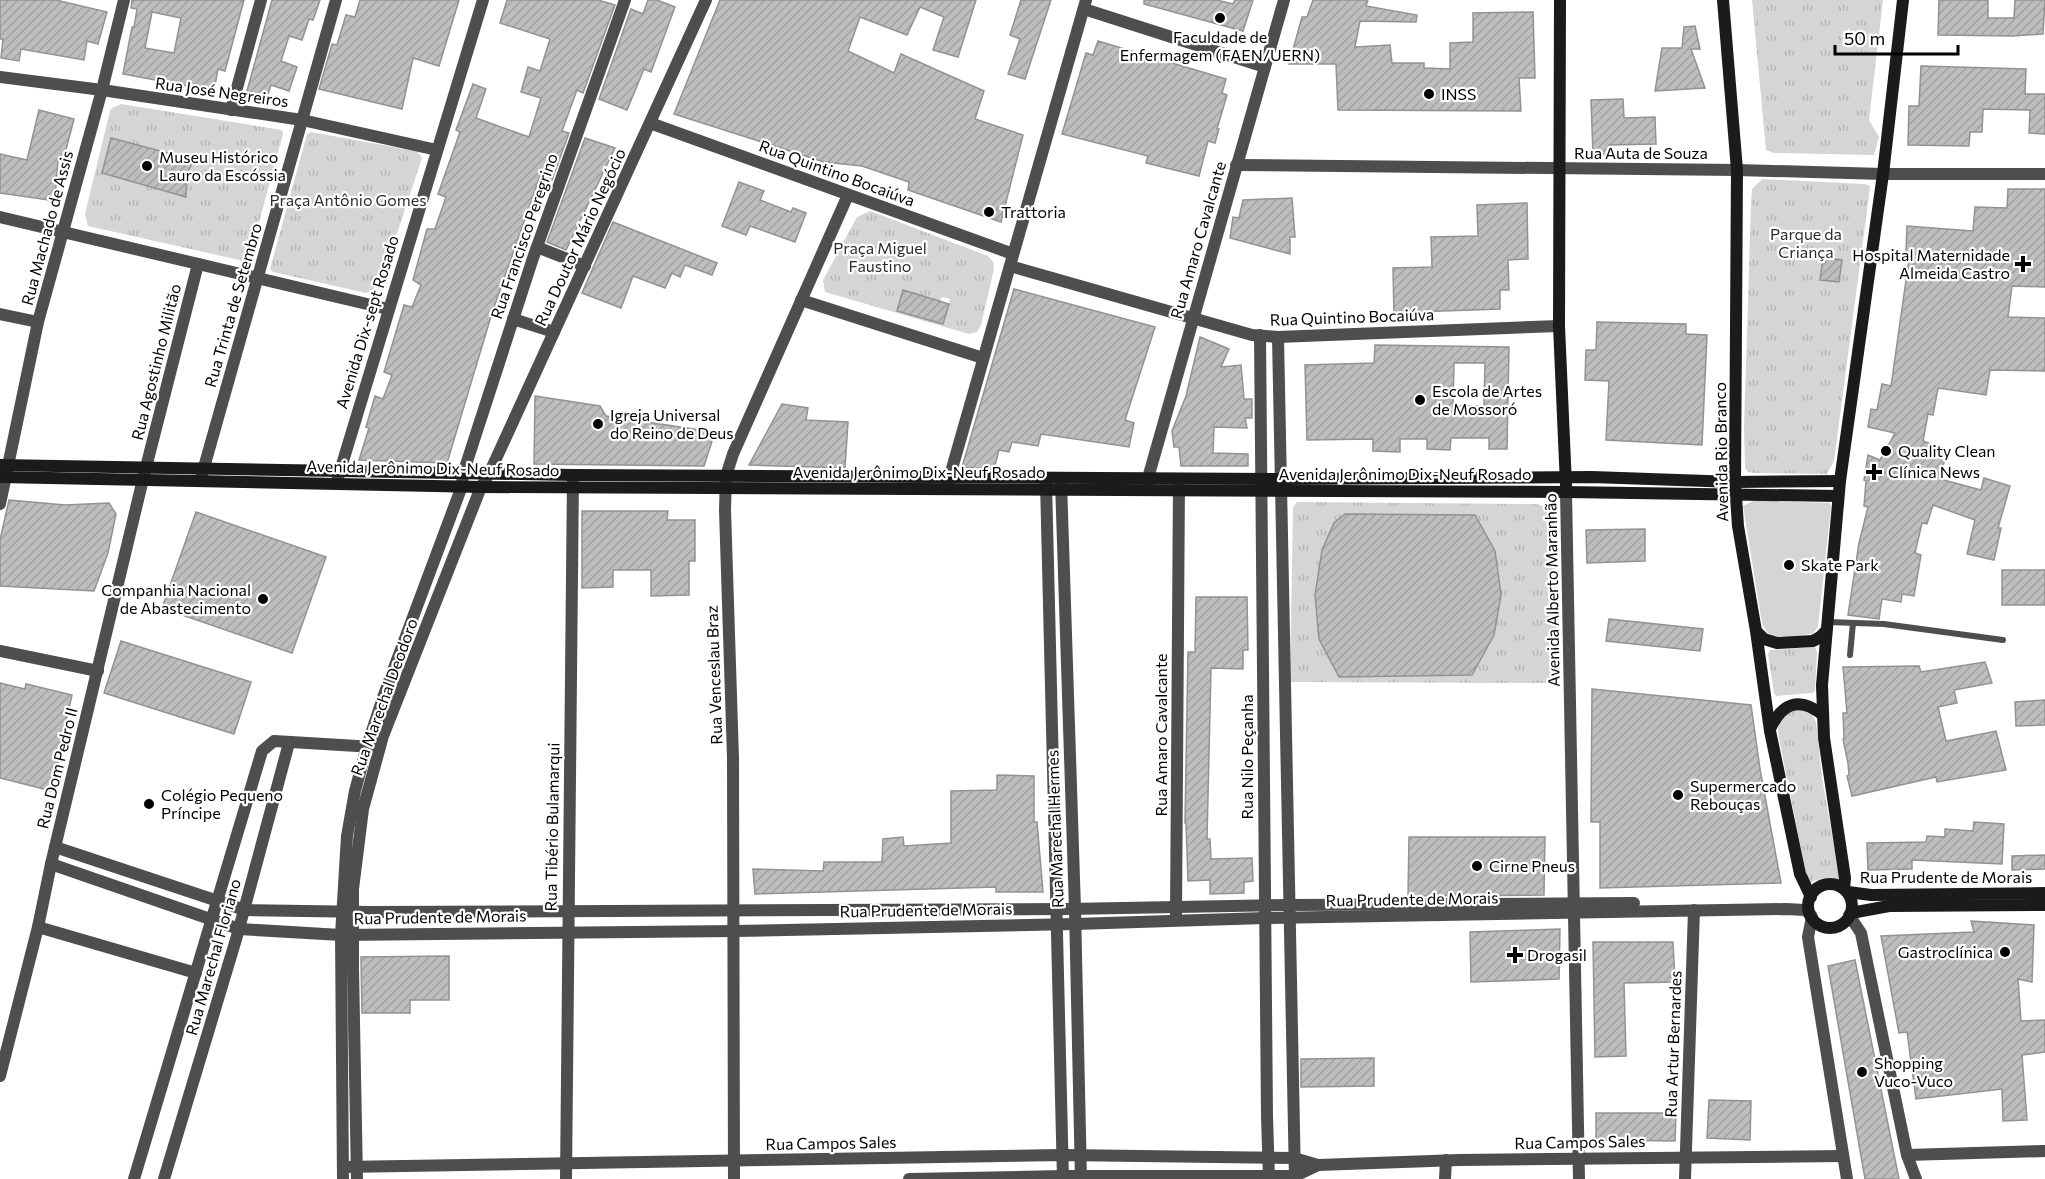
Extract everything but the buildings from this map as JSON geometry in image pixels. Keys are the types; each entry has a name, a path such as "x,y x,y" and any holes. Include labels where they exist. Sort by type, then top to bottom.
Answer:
{"main road":[{"name":"Avenida Alberto Maranhão","path":"1560,0 1559,326 1566,492"},
{"name":"Avenida Rio Branco","path":"1723,0 1737,170 1735,482 1738,526 1770,731 1800,874 1810,899"},
{"path":"1846,891 1829,884 1816,889 1810,899 1811,916 1821,925 1828,927 1842,924 1850,914 1852,906 1846,891 1824,738 1822,685 1838,496 1883,174 1903,0"},
{"name":"Avenida Jerônimo Dix-Neuf Rosado","path":"4,471 462,480 481,486 572,481 1281,484 1566,478"},
{"name":"Avenida Jerônimo Dix-Neuf Rosado","path":"489,474 572,481"},
{"path":"1566,478 1840,482"},
{"name":"Avenida Jerônimo Dix-Neuf Rosado","path":"1281,484 1736,496 1838,496"},
{"path":"1756,631 1764,639 1777,643 1813,641 1827,627"},
{"path":"1770,731 1776,716 1786,707 1812,706 1823,715"},
{"name":"Rua Prudente de Morais","path":"1846,891 1871,895 2045,893"},
{"name":"Rua Prudente de Morais","path":"1850,914 1889,906 2045,905"}],"street":[{"name":"Rua Machado de Assis","path":"0,504 4,471 38,322 102,90 124,0"},
{"path":"231,110 261,0"},
{"name":"Rua Trinta de Setembro","path":"202,475 336,0"},
{"name":"Avenida Dix-sept Rosado","path":"338,477 483,0"},
{"name":"Rua Francisco Peregrino","path":"462,480 537,247 625,0"},
{"name":"Rua Doutor Mário Negócio","path":"481,486 489,474 706,0"},
{"name":"Rua Amaro Cavalcante","path":"1148,484 1284,0"},
{"path":"948,483 1085,5 1264,67"},
{"name":"Rua José Negreiros","path":"0,77 302,120 437,150"},
{"name":"Rua Quintino Bocaiúva","path":"650,123 848,195 1012,260 1193,318 1260,335 1278,337 1559,326"},
{"name":"Rua Auta de Souza","path":"1236,165 1737,170 1883,174 2045,174"},
{"name":"Rua Venceslau Braz","path":"734,1179 735,931 733,758 725,522 726,482 733,454 848,195"},
{"path":"0,217 388,309"},
{"path":"537,247 585,266"},
{"name":"Rua Agostinho Militão","path":"145,474 198,264"},
{"path":"801,300 983,358"},
{"path":"0,314 38,322"},
{"path":"513,319 554,332"},
{"name":"Rua Nilo Peçanha","path":"1260,335 1269,1178"},
{"path":"1278,337 1295,1178"},
{"name":"Rua Dom Pedro II","path":"0,1076 38,927 55,847 145,474"},
{"path":"462,480 489,474"},
{"name":"Rua Marechal Deodoro","path":"343,1173 348,911 363,809 386,692 462,480"},
{"name":"Rua Tibério Bulamarqui","path":"566,1179 572,481"},
{"name":"Rua Marechal Hermes","path":"1046,483 1064,1178"},
{"name":"Rua Marechal Hermes","path":"1061,483 1081,1178"},
{"name":"Rua Amaro Cavalcante","path":"1176,920 1179,484"},
{"name":"Rua Marechal Deodoro","path":"374,747 481,486"},
{"name":"Avenida Alberto Maranhão","path":"1566,492 1579,1179"},
{"path":"0,651 98,671"},
{"name":"Rua Marechal Floriano","path":"134,1179 260,756 266,746 274,741 289,742 245,910 164,1179"},
{"path":"289,742 374,747"},
{"name":"Rua Prudente de Morais","path":"55,847 245,910 568,911 1176,907 1265,911 1289,918 1810,899"},
{"name":"Rua Prudente de Morais","path":"51,864 239,930 347,935 735,931 1075,924 1176,920 1265,911 1289,905 1694,910 1800,909 1805,910 1811,916"},
{"name":"Rua Artur Bernardes","path":"1685,1179 1694,910"},
{"path":"1850,914 1861,933 1907,1155 1916,1179"},
{"path":"1811,916 1808,937 1847,1179"},
{"path":"38,927 196,973"},
{"name":"Rua Marechal Deodoro","path":"347,935 358,1173"},
{"path":"1907,1155 2045,1151"},
{"name":"Rua Campos Sales","path":"343,1173 566,1164 1064,1155 1294,1158 1318,1165 1446,1160 1843,1156"},
{"path":"1445,1179 1446,1160"},
{"name":"Rua Campos Sales","path":"909,1179 1295,1178 1318,1165"}],"lane":[{"path":"1827,627 1853,623 1884,624 2002,640"},
{"path":"1850,655 1853,623"}],"green space":[{"path":"1752,0 1883,0 1869,120 1879,137 1874,155 1774,153 1766,150"},
{"path":"121,104 282,130 283,134 249,259 244,261 88,226 85,214 110,111"},
{"name":"Praça Antônio Gomes","path":"311,132 410,150 418,152 422,158 382,279 374,290 366,293 273,272 270,269 307,134"},
{"name":"Parque da Criança","path":"1762,179 1863,184 1869,185 1870,188 1834,461 1827,474 1754,473 1748,472 1745,468 1744,427 1751,204 1752,189"},
{"name":"Praça Miguel Faustino","path":"870,211 988,256 993,262 994,269 981,325 977,332 969,334 825,292 823,280 857,217","holes":["903,290 940,301 942,297 950,299 943,323 897,311"]},
{"name":"Skate Park","path":"1755,500 1830,503 1818,627 1813,633 1776,636 1767,632 1762,623 1743,506"},
{"path":"1297,502 1536,504 1545,508 1554,520 1558,678 1546,683 1290,682 1293,507"},
{"path":"1815,647 1817,652 1815,691 1776,696 1768,654 1770,650"},
{"path":"1796,709 1812,714 1816,722 1822,778 1840,880 1816,880 1808,884 1778,733 1779,718"}],"place":[{"name":"Faculdade de Enfermagem (FAEN/UERN)","path":"1220,18"},
{"name":"INSS","path":"1429,94"},
{"name":"Museu Histórico Lauro da Escóssia","path":"147,166"},
{"name":"Trattoria","path":"989,212"},
{"name":"Hospital Maternidade Almeida Castro","path":"2023,264"},
{"name":"Escola de Artes de Mossoró","path":"1420,400"},
{"name":"Igreja Universal do Reino de Deus","path":"598,424"},
{"name":"Quality Clean","path":"1886,451"},
{"name":"Clínica News","path":"1874,472"},
{"name":"Skate Park","path":"1789,565"},
{"name":"Companhia Nacional de Abastecimento","path":"263,599"},
{"name":"Supermercado Rebouças","path":"1678,795"},
{"name":"Colégio Pequeno Príncipe","path":"149,804"},
{"name":"Cirne Pneus","path":"1477,866"},
{"name":"Gastroclínica","path":"2005,952"},
{"name":"Drogasil","path":"1515,955"},
{"name":"Shopping Vuco-Vuco","path":"1862,1072"}]}
